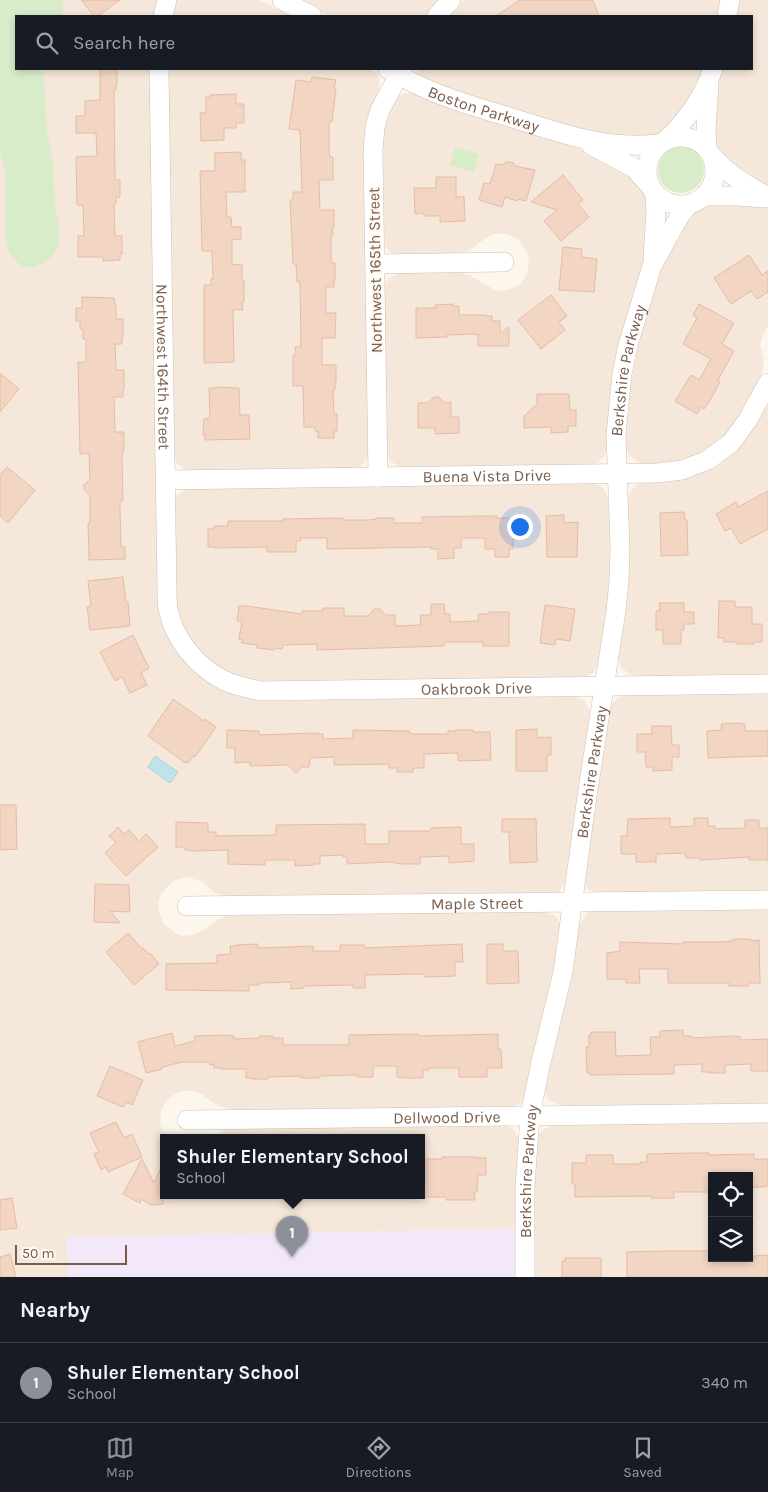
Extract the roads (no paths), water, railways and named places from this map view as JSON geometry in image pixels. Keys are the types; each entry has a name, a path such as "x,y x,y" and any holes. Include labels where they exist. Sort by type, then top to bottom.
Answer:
{"street":[{"path":"163,15 167,0"},
{"path":"282,0 310,15"},
{"path":"438,15 451,0"},
{"path":"727,15 730,0"},
{"name":"Northwest 164th Street","path":"159,70 168,610 174,628 194,658"},
{"name":"Boston Parkway","path":"396,71 429,90 457,101 581,140 629,146 663,142"},
{"name":"Northwest 165th Street","path":"378,477 373,150 375,127 396,71"},
{"path":"711,75 687,119 653,150 647,168 647,177 653,190 662,200 680,205 697,200 737,196 768,197"},
{"path":"697,200 710,189 716,173 706,129 711,75"},
{"path":"663,142 684,136 693,138 710,152 723,168 768,197"},
{"name":"Boston Parkway","path":"581,140 634,168 653,190"},
{"name":"Berkshire Parkway","path":"525,1277 525,1186 530,1116 563,972 616,611 620,548 616,435 622,374 628,345 652,266 656,226 653,190"},
{"name":"Berkshire Parkway","path":"652,266 675,224 697,200"},
{"path":"375,264 504,262"},
{"name":"Buena Vista Drive","path":"165,480 616,474 682,470 708,460 731,443 748,421 768,383"},
{"name":"Oakbrook Drive","path":"194,658 208,671 224,681 260,691 768,684"},
{"name":"Maple Street","path":"187,906 768,900"},
{"name":"Dellwood Drive","path":"187,1120 768,1113"}],"water":[{"path":"155,756 178,772 170,783 148,767"}],"place":[{"name":"Shuler Elementary School","path":"292,1257"}]}
